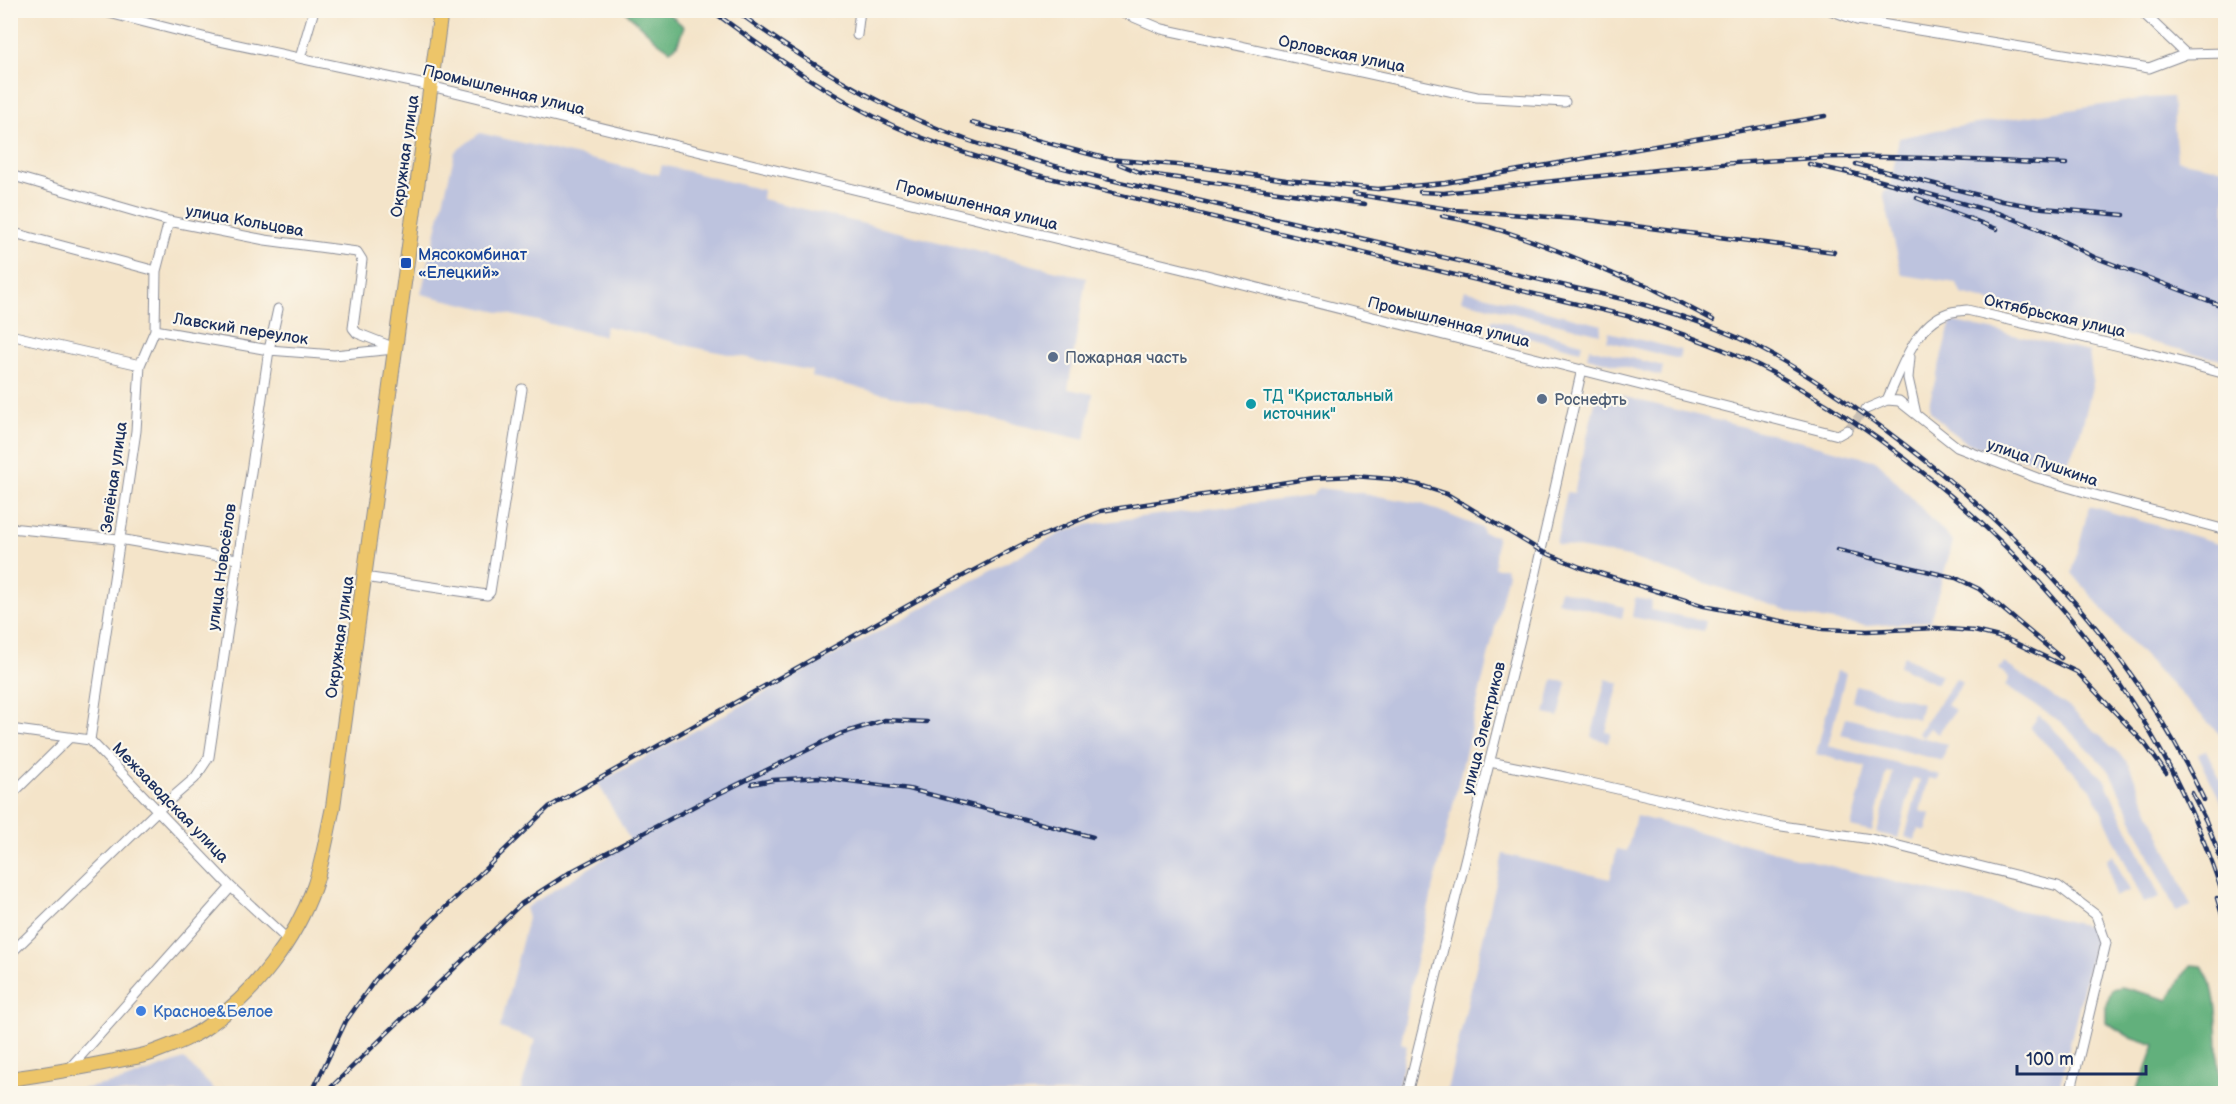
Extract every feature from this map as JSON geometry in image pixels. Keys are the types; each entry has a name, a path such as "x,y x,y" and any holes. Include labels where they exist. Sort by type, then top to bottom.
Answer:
{"highway":[{"name":"Окружная улица","path":"10,1079 152,1053 207,1027 250,990 288,940 314,888 324,854 333,807 441,10"}],"street":[{"name":"Промышленная улица","path":"97,10 215,40 430,86 1582,369 1838,435 1847,430"},
{"path":"300,58 314,10"},
{"path":"857,35 860,10"},
{"name":"Орловская улица","path":"1117,10 1162,29 1477,97 1565,102"},
{"path":"1830,10 1857,20 2149,68 2186,54 2226,53"},
{"path":"2140,10 2186,54"},
{"name":"улица Кольцова","path":"10,175 169,221 265,240 357,252 362,260 353,328 357,333 394,348"},
{"name":"Зелёная улица","path":"90,740 136,431 140,365 156,330 156,271 169,221"},
{"path":"10,232 156,271"},
{"name":"улица Новосёлов","path":"10,954 158,810 195,778 209,757 269,350 278,309"},
{"name":"Октябрьская улица","path":"1887,399 1914,345 1931,322 1949,312 1967,310 2226,374"},
{"name":"Лавский переулок","path":"156,330 269,350 334,356 394,348"},
{"path":"10,335 140,365"},
{"path":"1914,345 1909,359 1908,378 1916,414"},
{"name":"улица Электриков","path":"1407,1094 1535,580 1582,369"},
{"path":"364,577 488,595 522,389"},
{"path":"1866,408 1887,399"},
{"name":"улица Пушкина","path":"1887,399 1899,401 1957,447 2037,478 2226,530"},
{"path":"10,528 119,539 237,559"},
{"name":"Межзаводская улица","path":"10,729 68,739 90,740 231,887 288,940"},
{"path":"10,796 68,739"},
{"path":"1490,762 1776,825 1872,839 2058,886 2096,915 2106,943 2070,1094"},
{"path":"68,1070 231,887"}],"shaded area":[{"path":"2172,97 2177,160 2225,169 2225,361 1962,294 1956,283 1902,275 1883,193 1890,187 1899,138 1937,130 2148,98"},
{"path":"480,133 659,175 662,165 763,190 762,199 1086,278 1068,389 1093,394 1085,440 812,377 813,371 693,347 606,326 603,336 421,294 455,152"},
{"path":"1464,290 1602,325 1600,334 1461,300"},
{"path":"1492,319 1582,343 1580,351 1490,328"},
{"path":"1951,321 2089,352 2093,382 2080,434 2065,469 1966,442 1930,411 1929,404"},
{"path":"1609,332 1681,350 1679,359 1607,341"},
{"path":"1589,348 1663,366 1661,376 1587,357"},
{"path":"1598,390 1877,461 1953,542 1930,621 1867,626 1807,617 1628,557 1556,544 1567,492 1574,493"},
{"path":"1318,488 1422,504 1482,528 1483,533 1497,536 1494,568 1505,568 1508,573 1413,974 1401,1043 1407,1045 1397,1093 520,1093 535,1040 500,1028 528,918 525,908 631,842 598,783 1061,533 1085,525 1312,496"},
{"path":"2089,506 2225,545 2225,740 2128,639 2072,573"},
{"path":"1560,590 1624,607 1622,618 1557,601"},
{"path":"1635,598 1652,601 1650,610 1706,621 1704,631 1632,617"},
{"path":"1904,656 1941,675 1936,684 1899,666"},
{"path":"2004,663 2070,708 2127,761 2191,906 2176,912 2110,772 2061,722 2005,686 2009,678 1999,669"},
{"path":"1837,671 1846,673 1828,746 1940,775 1938,780 1929,778 1920,811 1931,814 1926,831 1918,829 1915,840 1905,837 1920,780 1913,778 1898,838 1877,833 1893,773 1887,772 1872,832 1851,827 1866,767 1816,754"},
{"path":"1956,678 1963,683 1947,705 1955,710 1938,734 1930,728 1923,737 1918,733"},
{"path":"1553,679 1567,682 1559,717 1545,714"},
{"path":"1606,679 1619,683 1606,732 1611,733 1608,742 1591,737"},
{"path":"1856,685 1922,703 1918,719 1852,701"},
{"path":"2039,715 2104,779 2160,897 2144,903 2091,789 2030,728"},
{"path":"1846,718 1947,744 1943,761 1841,735"},
{"path":"2206,750 2225,790 2225,811 2198,754"},
{"path":"1636,816 1898,883 2098,928 2058,1093 1446,1094 1503,854 1610,879 1617,849 1627,851"},
{"path":"2113,855 2129,891 2114,897 2107,858"},
{"path":"184,1059 218,1093 61,1093 122,1081"}],"green space":[{"path":"625,11 666,11 684,27 677,45 670,50"},
{"path":"2191,965 2202,966 2212,987 2222,1093 2134,1093 2155,1045 2128,1036 2106,1022 2106,1005 2112,989 2122,987 2169,1000"}],"tunnel":[{"path":"1847,430 1866,409"}],"railway":[{"path":"711,10 777,58 846,101 894,126 981,158 1033,174 1627,316 1721,349 1775,374 1851,420 1923,473 1990,532 2052,597 2108,667 2156,742 2195,821 2226,905"},
{"path":"735,10 819,67 878,101 938,129 987,147 1111,180 1631,301 1715,328 1763,350 1827,388 1888,432 1983,509 2027,552 2069,596 2144,693 2176,745 2204,800"},
{"path":"972,123 1108,159 1200,167 1286,180 1378,189 1445,183 1825,116"},
{"path":"1420,192 1444,193 1664,169 1830,157 1898,157 2066,164"},
{"path":"1119,164 1141,173 1365,204"},
{"path":"1809,164 1853,174"},
{"path":"1856,164 2002,201 2043,208 2124,215"},
{"path":"1845,171 2001,214 2037,228 2094,257 2225,307"},
{"path":"1353,194 1455,210 1589,220 1834,252"},
{"path":"1917,198 1997,229"},
{"path":"1442,216 1514,234 1628,280"},
{"path":"1621,276 1648,286 1713,320"},
{"path":"311,1094 346,1021 375,980 419,933 549,807 916,601 1027,542 1101,511 1313,478 1354,476 1391,479 1419,485 1447,494 1541,551 1580,567 1704,606 1823,629 1867,631 1936,628 1974,631 2007,639 2077,672 2145,744 2166,773"},
{"path":"1837,550 1956,578 1979,589 2061,658"},
{"path":"324,1094 521,904 572,871 706,800 840,734 885,720 927,722"},
{"path":"752,784 773,780 820,777 909,789 1093,837"},
{"path":"2192,793 2226,872"},
{"path":"2217,898 2226,928"}],"place":[{"name":"Мясокомбинат «Елецкий»","path":"406,263"},
{"name":"Пожарная часть","path":"1053,357"},
{"name":"Роснефть","path":"1542,399"},
{"name":"ТД \"Кристальный источник\"","path":"1251,404"},
{"name":"Красное&Белое","path":"141,1011"}]}
